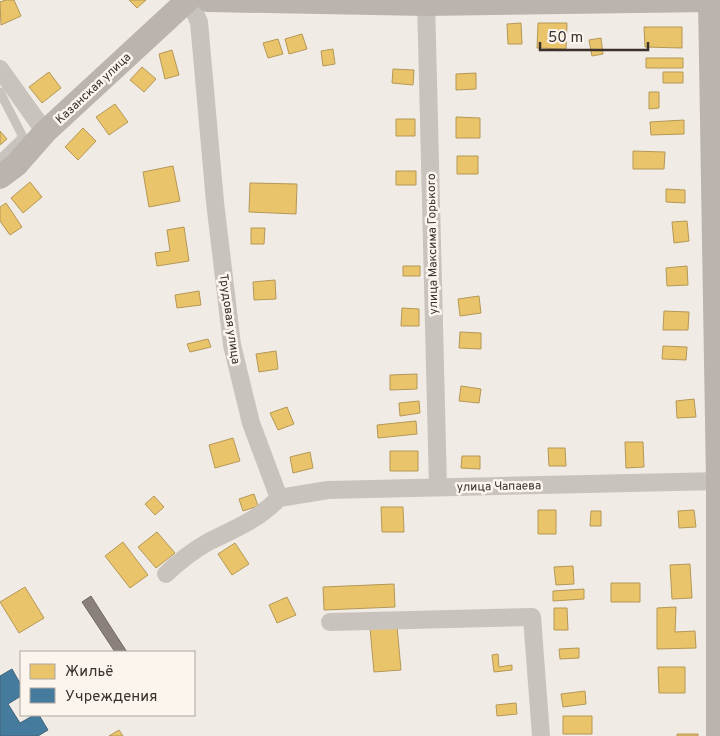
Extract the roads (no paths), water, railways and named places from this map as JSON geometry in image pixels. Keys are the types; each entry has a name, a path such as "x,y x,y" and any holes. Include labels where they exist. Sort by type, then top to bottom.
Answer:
{"main road":[{"name":"Казанская улица","path":"0,177 16,165 45,132 188,0"},
{"path":"208,0 426,2 711,0 718,330 718,736"}],"street":[{"name":"Трудовая улица","path":"188,0 199,22 215,202 232,345 251,423 279,498"},
{"name":"улица Максима Горького","path":"426,2 438,487"},
{"path":"0,69 45,132"},
{"name":"улица Чапаева","path":"279,498 328,490 719,481"},
{"path":"166,574 182,559 209,542 265,513 279,498"},
{"path":"330,622 532,617 541,736"}],"lane":[{"path":"0,92 23,137 0,159"}]}
